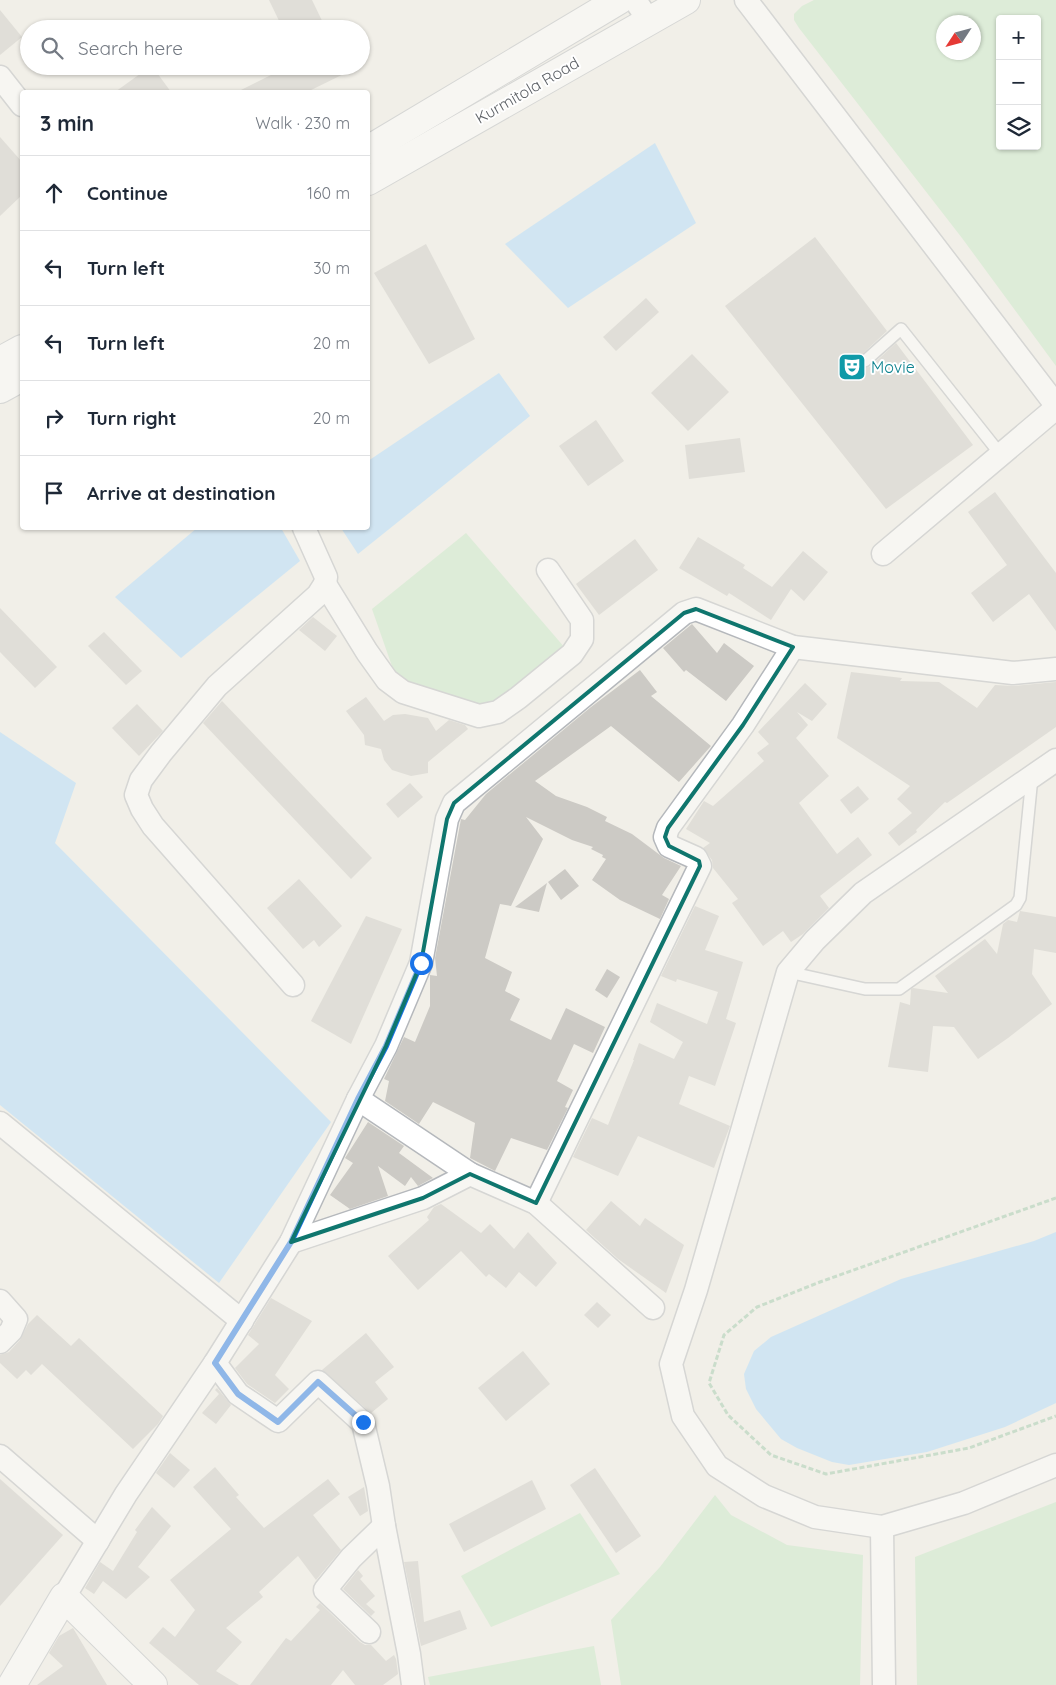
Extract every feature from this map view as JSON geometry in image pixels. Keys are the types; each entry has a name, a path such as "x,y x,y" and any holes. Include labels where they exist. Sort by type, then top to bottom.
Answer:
{"main road":[{"name":"Kurmitola Road","path":"370,149 619,0"},
{"name":"Kurmitola Road","path":"370,179 642,11 686,0"},
{"path":"0,361 20,350"},
{"path":"0,389 20,377"},
{"path":"12,1685 64,1597 153,1685"}],"street":[{"path":"746,0 1056,407 883,554"},
{"path":"0,77 20,102"},
{"path":"293,984 153,826 136,795 141,780 161,753 217,686 318,595 325,584 326,576 305,530"},
{"path":"325,584 367,652 387,680 403,692 479,716 498,712 518,698 572,654 582,640 582,620 548,570"},
{"path":"64,1597 126,1494 215,1363 291,1242 358,1099 386,1046 421,963 447,818 454,803 684,613 696,609 793,647 1013,674 1056,669"},
{"path":"536,1203 700,866 696,858 669,846 665,837 668,828 743,725 793,647"},
{"path":"1056,760 863,893 815,940 788,972 696,1290 671,1364 683,1416 717,1466 764,1496 814,1517 882,1527 964,1503 1056,1465"},
{"path":"358,1099 470,1174 536,1203 653,1308"},
{"path":"0,1123 242,1321"},
{"path":"291,1242 423,1198 470,1174"},
{"path":"0,1301 16,1319 10,1331 0,1342"},
{"path":"215,1363 238,1394 278,1422 318,1382 363,1422 378,1486 409,1654 412,1685"},
{"path":"0,1456 98,1541"},
{"path":"368,1632 325,1590 352,1558 384,1526"},
{"path":"882,1527 884,1685"}],"lane":[{"path":"865,362 901,329 1001,455"},
{"path":"788,972 865,989 900,989 1016,905 1020,898 1032,777"}],"path":[{"path":"1056,1198 820,1282 758,1307 724,1335 709,1383 728,1415 772,1455 826,1474 969,1448 1056,1416"}],"highlighted area":[{"path":"696,609 793,647 743,725 668,828 665,837 669,846 699,861 700,866 536,1203 470,1174 423,1198 291,1242 386,1046 421,963 447,819 454,803 684,613"}],"green space":[{"path":"814,0 1056,0 1056,366 962,238 799,28 794,20 794,14 802,6"},
{"path":"466,533 565,648 498,710 400,689 372,609"},
{"path":"715,1495 731,1515 787,1545 863,1555 860,1685 621,1685 611,1620 660,1567"},
{"path":"1056,1502 1056,1685 917,1685 915,1557"},
{"path":"580,1513 620,1574 491,1627 461,1576"},
{"path":"594,1646 601,1685 430,1685 428,1677"}],"water":[{"path":"655,143 696,223 568,308 505,244"},
{"path":"499,373 530,416 358,554 342,530 370,530 370,460"},
{"path":"195,530 282,530 300,561 181,658 115,597"},
{"path":"0,732 76,783 55,843 331,1122 219,1283 0,1105"},
{"path":"1056,1232 1056,1403 1005,1427 927,1452 849,1465 832,1462 797,1448 781,1439 756,1409 746,1389 744,1374 754,1351 771,1337 901,1279 1034,1241"}],"building":[{"path":"269,0 312,0 322,20 279,20"},
{"path":"0,10 20,35 20,39 0,55"},
{"path":"139,75 159,75 170,90 118,90"},
{"path":"271,75 342,75 311,90 241,90"},
{"path":"0,137 20,160 20,197 0,216"},
{"path":"815,237 887,331 860,356 858,359 859,366 863,368 870,367 896,343 973,445 886,509 725,306"},
{"path":"426,244 475,339 429,364 374,273"},
{"path":"646,298 659,312 616,351 603,337"},
{"path":"692,354 729,392 688,431 651,393"},
{"path":"596,420 624,461 588,486 559,446"},
{"path":"740,438 745,472 689,479 685,445"},
{"path":"995,492 1056,573 1056,631 1029,594 993,622 971,593 1007,565 968,512"},
{"path":"698,537 745,565 743,568 772,587 803,551 828,572 804,601 791,589 771,620 729,593 727,596 679,568"},
{"path":"635,539 658,570 599,615 576,584"},
{"path":"0,608 57,667 35,688 0,652"},
{"path":"313,617 337,636 325,651 299,630"},
{"path":"692,624 717,653 724,643 754,666 726,701 686,670 684,672 663,648"},
{"path":"104,632 142,671 126,685 88,646"},
{"path":"640,670 657,692 651,696 711,746 679,782 611,726 535,781 556,796 587,807 607,817 605,821 632,834 664,858 681,866 662,895 669,899 660,919 620,900 592,880 606,859 602,857 603,855 591,849 593,847 572,840 526,817 543,839 511,906 500,904 485,958 512,972 505,991 520,999 510,1020 551,1040 566,1008 605,1027 593,1053 574,1044 557,1081 573,1090 565,1107 568,1108 547,1150 511,1138 495,1171 470,1158 475,1123 433,1102 419,1124 385,1101 389,1081 384,1079 404,1037 415,1042 430,1006 430,975 437,976 435,958 461,819 465,820 486,794 591,707"},
{"path":"851,672 902,678 900,681 939,682 977,708 995,685 1014,686 1056,682 1056,727 947,803 945,802 916,830 917,832 899,846 888,833 912,813 897,799 910,786 837,738"},
{"path":"805,683 827,704 812,721 797,712 808,725 796,738 829,776 799,803 837,854 858,837 872,855 820,896 829,908 803,934 791,942 783,931 763,946 732,903 738,899 713,868 712,860 703,848 710,843 686,829 704,801 713,806 764,761 757,753 769,744 758,732"},
{"path":"366,697 384,721 393,715 405,714 428,718 436,731 449,720 465,725 468,729 428,762 428,773 411,776 392,770 384,760 381,749 365,745 364,735 346,711"},
{"path":"222,701 372,858 351,879 203,723"},
{"path":"137,704 163,731 139,756 112,728"},
{"path":"410,783 423,797 398,818 386,804"},
{"path":"858,786 869,799 851,814 840,800"},
{"path":"565,869 579,886 561,900 548,882"},
{"path":"299,879 342,926 319,947 314,940 303,949 267,908"},
{"path":"547,883 539,912 515,907"},
{"path":"695,906 719,916 705,950 743,962 726,1019 736,1023 715,1086 689,1076 679,1104 730,1126 714,1168 638,1136 618,1176 573,1157 592,1118 608,1125 639,1043 674,1059 683,1042 650,1022 657,1003 707,1024 718,992 677,979 676,982 661,976"},
{"path":"1020,911 1056,917 1056,953 1034,949 1032,974 1052,1004 978,1059 954,1027 933,1026 928,1072 888,1067 900,1002 910,1005 911,989 948,993 935,976 985,939 997,954 1003,924 1008,920 1017,922"},
{"path":"366,916 402,929 351,1044 311,1021"},
{"path":"607,969 620,977 607,998 595,990"},
{"path":"368,1122 404,1146 399,1153 433,1178 418,1186 411,1177 405,1186 378,1166 388,1196 350,1209 330,1195 353,1163 345,1158"},
{"path":"611,1201 640,1226 645,1218 684,1245 666,1293 618,1259 586,1230"},
{"path":"441,1204 481,1233 490,1224 514,1249 528,1232 557,1263 536,1287 519,1272 506,1288 489,1274 486,1277 461,1251 418,1290 388,1256 429,1220 427,1217 434,1207"},
{"path":"271,1298 312,1321 275,1375 289,1389 275,1403 247,1384 235,1368 259,1344 248,1335"},
{"path":"597,1302 611,1315 598,1328 584,1315"},
{"path":"37,1315 71,1346 79,1338 163,1416 158,1424 133,1449 42,1364 31,1375 26,1370 17,1379 0,1363 0,1355 9,1352 20,1340 28,1324"},
{"path":"366,1333 394,1367 375,1382 388,1399 371,1413 322,1370"},
{"path":"523,1351 550,1384 506,1421 478,1388"},
{"path":"217,1388 231,1405 216,1424 202,1413 219,1394 215,1390"},
{"path":"170,1453 190,1470 174,1488 156,1473"},
{"path":"215,1467 239,1495 236,1497 264,1528 328,1479 340,1494 313,1515 341,1550 316,1580 298,1556 259,1592 263,1597 226,1628 242,1642 216,1671 239,1685 199,1685 149,1643 163,1627 175,1637 195,1610 170,1580 231,1529 193,1487"},
{"path":"595,1468 641,1536 616,1553 570,1485"},
{"path":"0,1479 63,1535 0,1606"},
{"path":"532,1480 546,1509 464,1552 449,1524"},
{"path":"364,1487 368,1511 360,1516 348,1497"},
{"path":"152,1507 171,1526 138,1567 150,1577 126,1599 103,1581 94,1594 85,1588 100,1562 113,1571 137,1532 135,1530"},
{"path":"418,1561 424,1622 460,1610 467,1629 421,1646 404,1562"},
{"path":"358,1570 363,1576 360,1579 375,1596 366,1604 375,1612 371,1616 343,1589"},
{"path":"320,1603 360,1642 365,1645 371,1645 386,1661 394,1655 398,1674 383,1685 355,1685 343,1670 331,1685 250,1685 286,1638 291,1641 320,1610 316,1607"},
{"path":"73,1628 107,1685 37,1685 63,1666 49,1653 59,1636"}],"place":[{"name":"Movie","path":"852,367"}],"route":[{"path":"363,1422 318,1382 278,1422 238,1394 215,1363 291,1242 358,1099 386,1046 421,963"}]}
